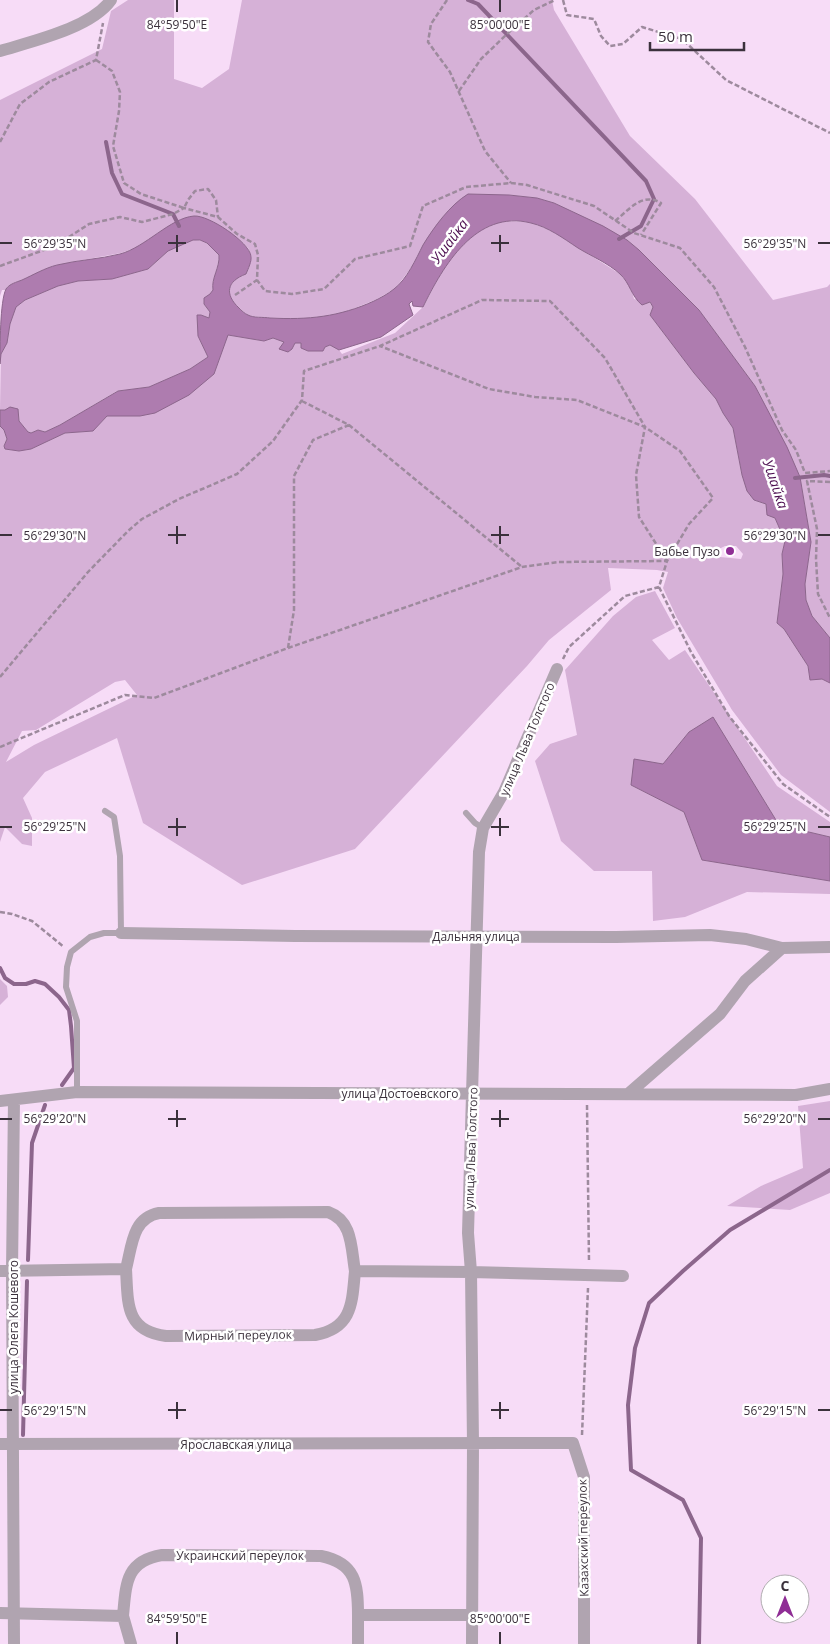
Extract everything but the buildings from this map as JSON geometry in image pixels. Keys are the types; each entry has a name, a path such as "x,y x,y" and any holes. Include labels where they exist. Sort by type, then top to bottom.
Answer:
{"street":[{"path":"0,50 35,41 89,20 109,4"},
{"name":"улица Льва Толстого","path":"472,1644 473,1444 471,1272 468,1233 479,852 483,828 504,792 557,669"},
{"name":"Дальняя улица","path":"121,933 295,936 616,937 710,935 746,939 782,948 830,947"},
{"path":"628,1094 720,1014 745,981 782,948"},
{"name":"улица Достоевского","path":"0,1101 77,1092 796,1095 830,1089"},
{"name":"улица Олега Кошевого","path":"14,1100 6,1271 14,1444 14,1644"},
{"name":"Мирный переулок","path":"159,1212 328,1212 336,1214 347,1226 355,1271 350,1311 336,1328 326,1333 315,1335 166,1336 146,1331 137,1324 131,1315 128,1304 126,1269 138,1225 151,1214 159,1212"},
{"path":"6,1271 126,1269"},
{"path":"355,1271 623,1276"},
{"name":"Казахский переулок","path":"473,1444 573,1443 584,1477 584,1644"},
{"name":"Ярославская улица","path":"0,1444 473,1444"},
{"name":"Украинский переулок","path":"131,1644 124,1616 126,1585 135,1567 152,1556 162,1555 321,1556 340,1562 354,1577 357,1586 358,1644"},
{"path":"0,1613 124,1616"},
{"path":"358,1615 472,1615"}],"lane":[{"path":"77,1092 77,1020 66,987 67,967 71,952 90,937 104,933 121,933 120,856 114,817 105,811"},
{"path":"466,812 475,824 483,828"}],"path":[{"path":"447,0 431,24 428,42 450,72 485,151 511,183"},
{"path":"459,91 481,59 494,46 534,10 555,0"},
{"path":"563,0 568,15 594,18 601,36 610,46 623,44 642,27 682,39 726,80 830,133"},
{"path":"96,60 109,4"},
{"path":"0,142 20,104 49,82 96,60"},
{"path":"96,60 112,72 120,92 113,146 124,183 142,194 218,217 237,234 255,244 258,255 257,280 265,291 292,294 324,289 355,259 410,246 423,206 466,187 511,183 527,185 594,206 634,233 680,248 714,286 745,347 782,430 796,450 805,473 830,471"},
{"path":"0,266 54,246 89,224 120,217 142,222 173,214 184,208 195,191 208,189 216,200 218,217"},
{"path":"615,221 643,199 654,199 662,203 641,235"},
{"path":"234,295 257,280"},
{"path":"0,677 88,572 128,531 142,519 179,499 237,474 273,441 302,400 304,371 380,346 482,300 550,301 605,358 645,427 636,475 639,517 667,561"},
{"path":"380,346 489,389 535,397 577,400 645,427 680,451 712,498 689,524 667,561 659,587 691,652 729,716 783,784 830,817"},
{"path":"302,400 349,425 522,567"},
{"path":"288,648 294,610 294,476 313,440 349,425"},
{"path":"830,482 807,481 817,528 818,594 830,618"},
{"path":"0,747 125,694 154,698 288,648 522,567 558,562 667,561"},
{"path":"557,669 569,647 625,596 659,587"},
{"path":"0,912 32,921 71,952"}],"shaded area":[{"path":"128,0 174,0 174,79 202,88 229,69 242,0 552,0 554,10 630,136 695,199 773,300 827,287 830,284 830,638 812,616 806,600 805,584 811,542 800,477 755,386 699,310 627,240 554,203 537,198 490,195 424,244 414,264 395,289 375,300 345,312 323,317 296,320 248,316 231,300 229,289 236,278 246,274 252,257 248,248 225,229 175,223 138,247 121,253 56,265 8,286 5,290 2,290 0,296 0,100 102,49 111,11"},
{"path":"499,221 530,222 554,232 620,274 631,287 634,299 649,302 653,307 650,315 716,399 733,428 742,475 754,500 766,504 775,518 785,541 782,554 783,574 777,623 784,629 808,666 810,679 822,679 830,683 830,812 781,775 732,710 677,618 663,588 668,572 608,568 611,590 549,640 527,666 355,849 242,885 143,823 117,738 45,772 23,798 32,818 32,846 22,844 5,827 0,842 0,426 4,430 7,439 4,446 5,449 19,451 31,449 65,433 93,431 107,416 140,416 214,374 227,335 264,341 273,338 285,342 292,349 295,343 301,343 301,348 308,351 323,351 325,347 331,345 342,354 395,333 423,307 443,269 461,246 477,232","holes":["725,546 736,546 743,554 741,559 720,557 719,549","125,680 137,695 34,745 6,762 22,731 36,730 115,682"]},
{"path":"193,240 208,244 219,255 213,281 213,290 204,304 210,312 209,318 201,315 198,336 208,357 190,369 149,387 117,391 45,432 38,430 28,432 19,421 18,410 0,410 1,354 7,343 10,324 16,307 25,300 58,286 78,281 112,279 148,269 168,251"},
{"path":"655,591 675,628 652,640 669,660 685,650 777,786 830,822 830,837 779,825 713,718 689,732 663,764 631,785 684,812 702,860 830,881 830,894 747,892 685,917 653,921 652,871 594,871 561,841 535,761 550,744 577,735 565,670 613,616 636,597"},
{"path":"0,979 7,986 8,997 0,1005"},
{"path":"830,1101 830,1193 790,1210 727,1206 761,1186 803,1168 798,1106"}],"water":[{"name":"Ушайка","path":"468,194 537,198 554,203 603,226 627,240 639,250 699,310 755,386 787,447 800,477 811,542 805,584 806,600 812,616 830,638 830,683 822,679 810,680 808,666 784,629 777,623 783,574 782,554 785,541 775,518 767,515 766,504 754,500 747,491 733,428 716,399 650,315 653,307 650,302 642,305 635,298 626,281 610,266 549,230 531,223 511,221 494,224 478,233 464,244 451,259 423,307 413,306 412,301 409,304 413,315 381,337 339,350 330,345 325,347 323,351 308,351 301,348 301,343 295,343 288,352 279,349 284,342 273,338 264,341 228,335 214,374 189,395 155,413 140,416 107,416 93,431 65,433 31,449 19,451 5,449 4,446 7,439 4,430 0,426 0,410 10,407 18,409 19,421 28,432 31,433 38,430 45,432 118,391 149,387 190,369 208,357 198,336 197,315 209,318 210,312 204,304 204,298 213,290 213,281 219,255 207,243 193,240 168,251 148,269 112,279 78,281 58,286 25,300 16,307 10,324 7,343 1,354 0,364 4,295 7,287 11,284 57,265 120,254 139,245 176,222 194,216 209,220 227,230 249,250 251,260 246,274 235,280 230,288 231,298 234,303 246,314 256,317 310,318 336,314 374,301 399,285 437,224 455,204"},
{"path":"713,717 779,825 830,837 830,881 702,860 684,812 631,785 634,759 663,764 689,732"}],"waterway":[{"path":"468,0 478,4 646,181 654,199 641,226 619,239"},
{"path":"106,142 112,173 122,194 173,214 179,226"},
{"path":"795,478 830,476"},
{"path":"0,968 5,978 14,984 26,984 35,981 45,984 69,1010 74,1068 62,1085"},
{"path":"28,1260 32,1143 45,1105"},
{"path":"699,1644 701,1538 683,1500 631,1470 628,1405 635,1348 649,1303 683,1271 730,1230 830,1170"},
{"path":"23,1435 27,1281"}],"place":[{"name":"Бабье Пузо","path":"730,551"}]}
